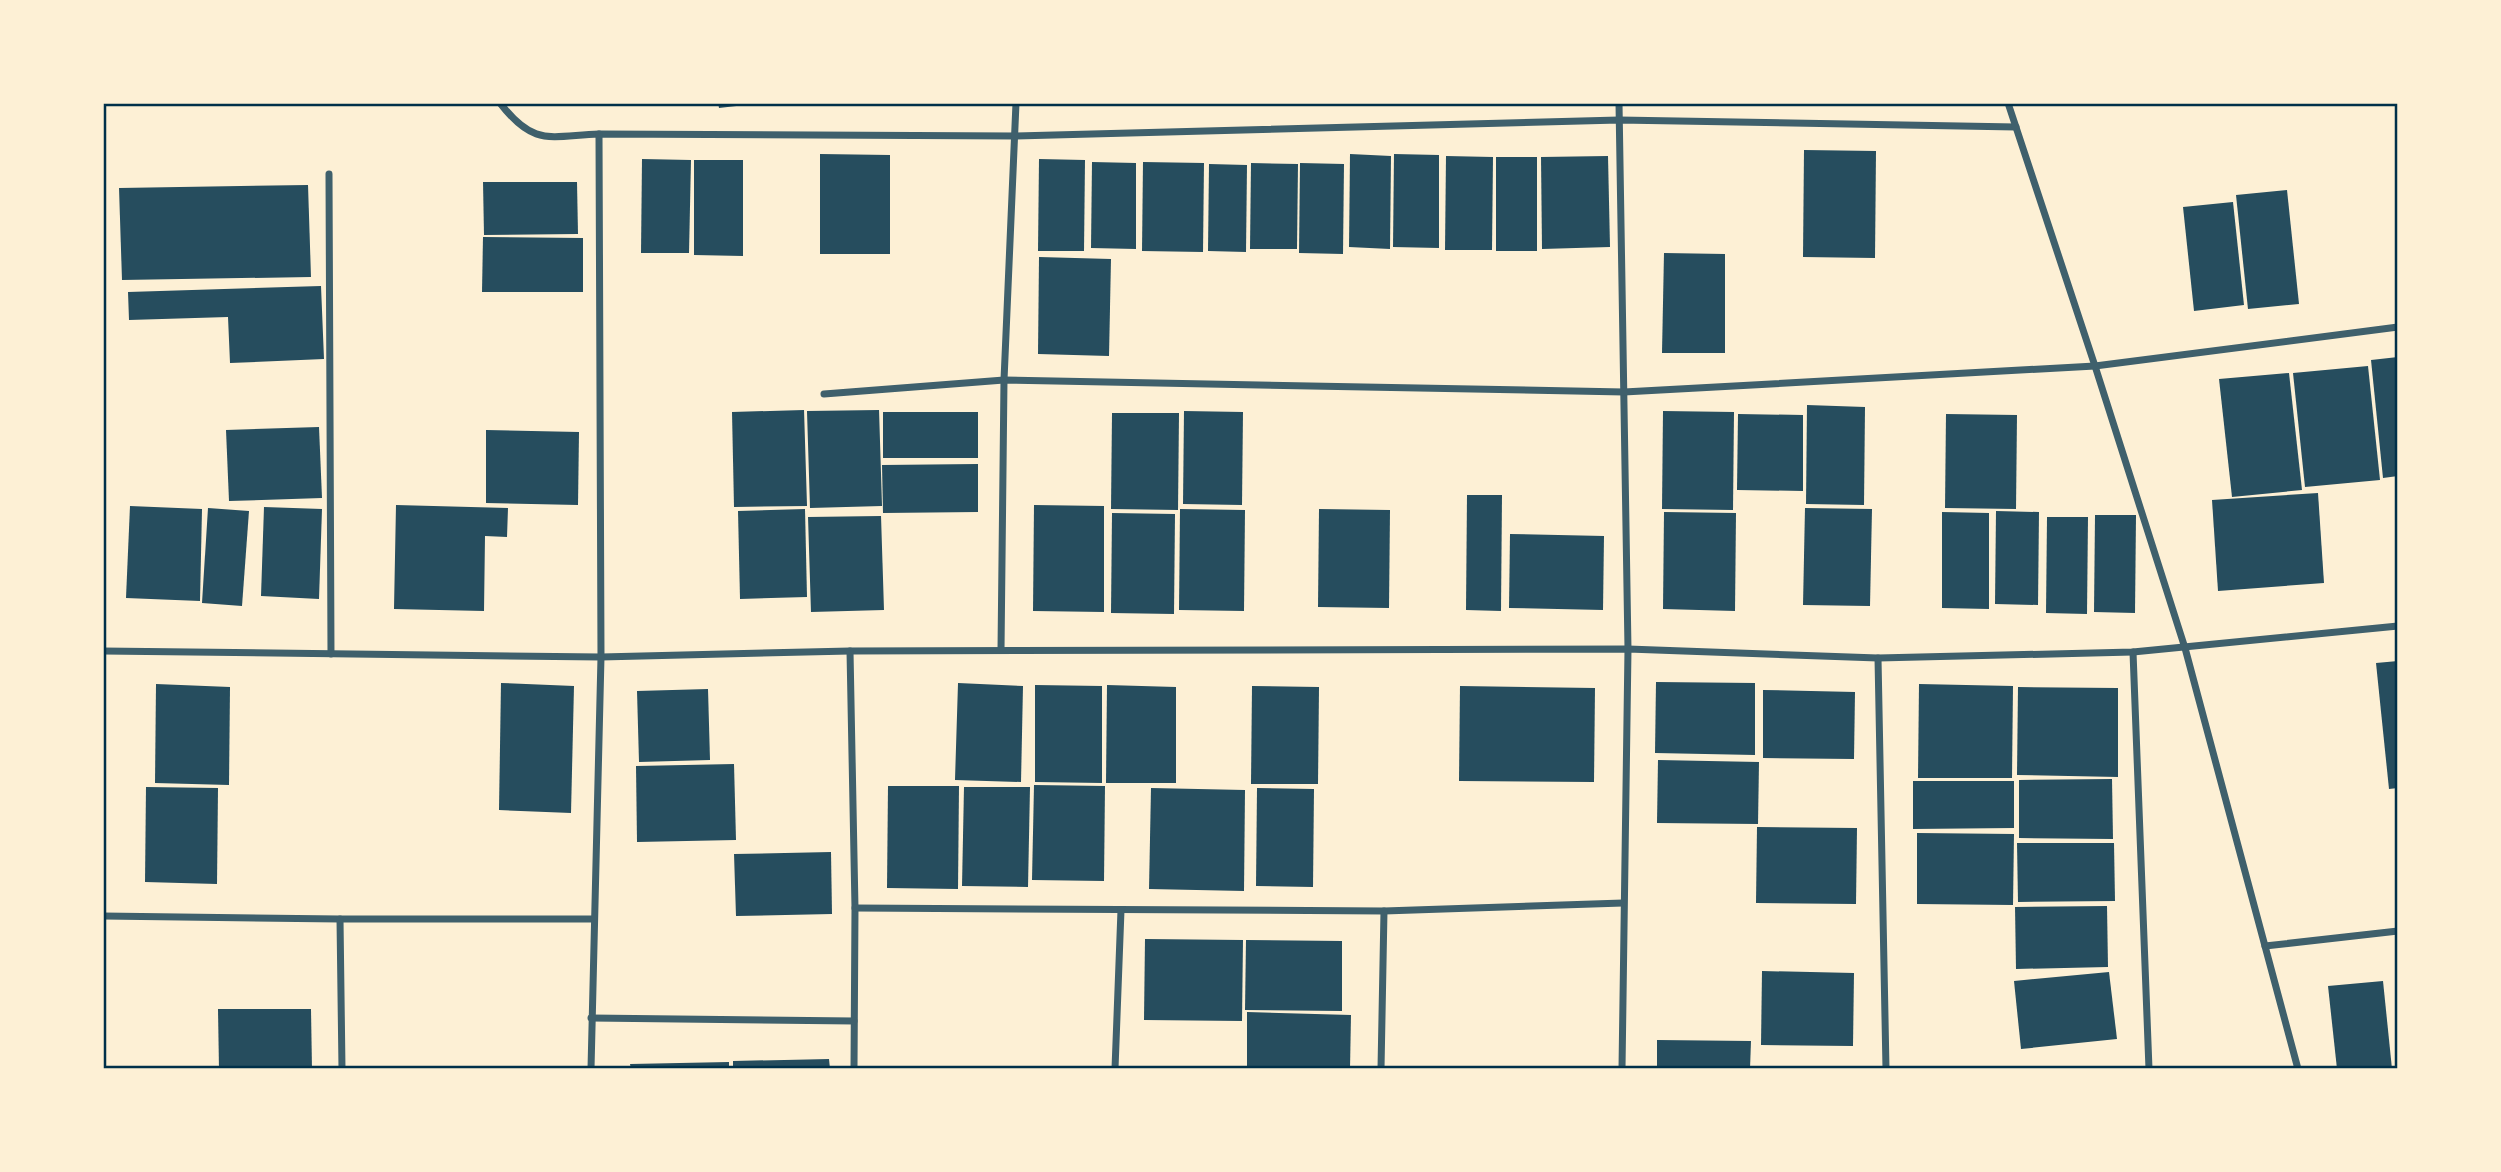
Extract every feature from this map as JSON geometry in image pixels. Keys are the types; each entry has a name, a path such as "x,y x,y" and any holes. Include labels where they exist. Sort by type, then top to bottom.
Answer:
{"street":[{"path":"500,103 515,122 539,137 599,134 1016,136 1619,120 2016,127"},
{"path":"1001,650 1004,380 1016,103"},
{"path":"1619,103 1628,649 1622,1069"},
{"path":"2008,103 2185,648 2298,1069"},
{"path":"592,1069 591,1018 601,657 599,134"},
{"path":"329,174 331,654"},
{"path":"824,394 1004,380 1624,392 2095,366 2398,327"},
{"path":"103,651 601,657 850,650 1628,649 1878,658 2133,652 2398,626"},
{"path":"850,650 855,908 854,1069"},
{"path":"2133,652 2149,1069"},
{"path":"1878,658 1886,1069"},
{"path":"855,908 1384,911 1623,903"},
{"path":"1115,1069 1121,910"},
{"path":"1381,1069 1384,911"},
{"path":"103,916 594,919"},
{"path":"340,919 342,1069"},
{"path":"2265,946 2398,931"},
{"path":"591,1018 854,1021"}],"building":[{"path":"718,103 745,103 745,105 719,108"},
{"path":"1804,150 1876,151 1875,258 1803,257"},
{"path":"820,154 890,155 890,254 820,254"},
{"path":"1350,154 1391,156 1390,249 1349,247"},
{"path":"1394,154 1439,155 1439,248 1393,247"},
{"path":"1446,156 1493,157 1492,250 1445,250"},
{"path":"1608,156 1610,247 1542,249 1541,157"},
{"path":"1496,157 1537,157 1537,251 1496,251"},
{"path":"642,159 691,160 689,253 641,253"},
{"path":"1039,159 1085,160 1084,251 1038,251"},
{"path":"694,160 743,160 743,256 694,255"},
{"path":"1092,162 1136,163 1136,249 1091,248"},
{"path":"1143,162 1204,163 1203,252 1142,251"},
{"path":"1251,163 1298,164 1297,249 1250,249"},
{"path":"1300,163 1344,164 1343,254 1299,253"},
{"path":"1209,164 1247,165 1246,252 1208,251"},
{"path":"483,182 577,182 578,234 484,235"},
{"path":"308,185 311,277 122,280 119,188"},
{"path":"2287,190 2299,304 2248,309 2236,195"},
{"path":"2233,202 2244,305 2194,311 2183,207"},
{"path":"483,237 583,238 583,292 482,292"},
{"path":"1664,253 1725,254 1725,353 1662,353"},
{"path":"1039,257 1111,259 1109,356 1038,354"},
{"path":"321,286 324,359 230,363 228,317 129,320 128,292"},
{"path":"2398,357 2398,476 2383,478 2371,360"},
{"path":"2368,366 2380,480 2305,487 2293,373"},
{"path":"2289,373 2302,490 2232,497 2219,379"},
{"path":"1807,405 1865,407 1864,505 1806,504"},
{"path":"804,410 807,506 734,507 732,412"},
{"path":"879,410 882,506 810,508 807,411"},
{"path":"1184,411 1243,412 1242,505 1183,504"},
{"path":"1663,411 1734,412 1733,510 1662,509"},
{"path":"883,412 978,412 978,458 883,458"},
{"path":"1112,413 1179,413 1178,510 1111,509"},
{"path":"1738,414 1803,415 1803,491 1737,490"},
{"path":"1946,414 2017,415 2016,509 1945,508"},
{"path":"319,427 322,498 229,501 226,430"},
{"path":"486,430 579,432 578,505 486,503"},
{"path":"978,464 978,512 883,513 882,465"},
{"path":"2318,493 2324,583 2218,591 2212,500"},
{"path":"1467,495 1502,495 1501,611 1466,610"},
{"path":"396,505 508,508 507,537 485,536 484,611 394,609"},
{"path":"1034,505 1104,506 1104,612 1033,611"},
{"path":"130,506 202,509 200,601 126,598"},
{"path":"264,507 322,509 319,599 261,596"},
{"path":"208,508 249,511 242,606 202,603"},
{"path":"1805,508 1872,509 1870,606 1803,605"},
{"path":"805,509 807,597 740,599 738,511"},
{"path":"1180,509 1245,510 1244,611 1179,610"},
{"path":"1319,509 1390,510 1389,608 1318,607"},
{"path":"1996,511 2039,512 2038,605 1995,604"},
{"path":"1664,512 1736,513 1735,611 1663,609"},
{"path":"1942,512 1989,513 1989,609 1942,608"},
{"path":"1112,513 1175,514 1174,614 1111,613"},
{"path":"2095,515 2136,515 2135,613 2094,612"},
{"path":"881,516 884,610 811,612 808,517"},
{"path":"2047,517 2088,517 2087,614 2046,613"},
{"path":"1510,534 1604,536 1603,610 1509,608"},
{"path":"2398,661 2398,788 2389,789 2376,663"},
{"path":"1656,682 1755,683 1755,755 1655,753"},
{"path":"501,683 574,686 571,813 499,810"},
{"path":"958,683 1023,686 1021,782 955,780"},
{"path":"156,684 230,687 229,785 155,783"},
{"path":"1919,684 2013,686 2012,778 1918,778"},
{"path":"1035,685 1102,686 1102,783 1035,782"},
{"path":"1107,685 1176,687 1176,783 1106,783"},
{"path":"1252,686 1319,687 1318,784 1251,784"},
{"path":"1460,686 1595,688 1594,782 1459,781"},
{"path":"2018,687 2118,688 2118,777 2017,775"},
{"path":"708,689 710,760 639,762 637,691"},
{"path":"1763,690 1855,692 1854,759 1763,758"},
{"path":"1658,760 1759,762 1758,824 1657,823"},
{"path":"734,764 736,840 637,842 636,766"},
{"path":"2112,779 2113,839 2019,838 2019,780"},
{"path":"1913,781 2014,781 2014,828 1913,829"},
{"path":"1034,785 1105,786 1104,881 1032,880"},
{"path":"888,786 959,786 958,889 887,888"},
{"path":"146,787 218,788 217,884 145,882"},
{"path":"964,787 1030,787 1028,887 962,886"},
{"path":"1151,788 1245,790 1244,891 1149,889"},
{"path":"1257,788 1314,789 1313,887 1256,886"},
{"path":"1757,827 1857,828 1856,904 1756,903"},
{"path":"1917,833 2014,834 2013,905 1917,904"},
{"path":"2017,843 2114,843 2115,901 2018,902"},
{"path":"831,852 832,914 736,916 734,854"},
{"path":"2107,906 2108,967 2016,969 2015,907"},
{"path":"1145,939 1243,940 1242,1021 1144,1020"},
{"path":"1246,940 1342,941 1342,1011 1245,1010"},
{"path":"1762,971 1854,973 1853,1046 1761,1045"},
{"path":"2109,972 2117,1039 2021,1049 2014,981"},
{"path":"2383,981 2392,1069 2337,1069 2328,986"},
{"path":"218,1009 311,1009 312,1069 219,1069"},
{"path":"1247,1012 1351,1015 1350,1069 1247,1069"},
{"path":"1657,1040 1751,1041 1750,1069 1657,1069"},
{"path":"829,1059 830,1069 733,1069 733,1061"},
{"path":"729,1062 729,1069 631,1069 630,1064"}]}
